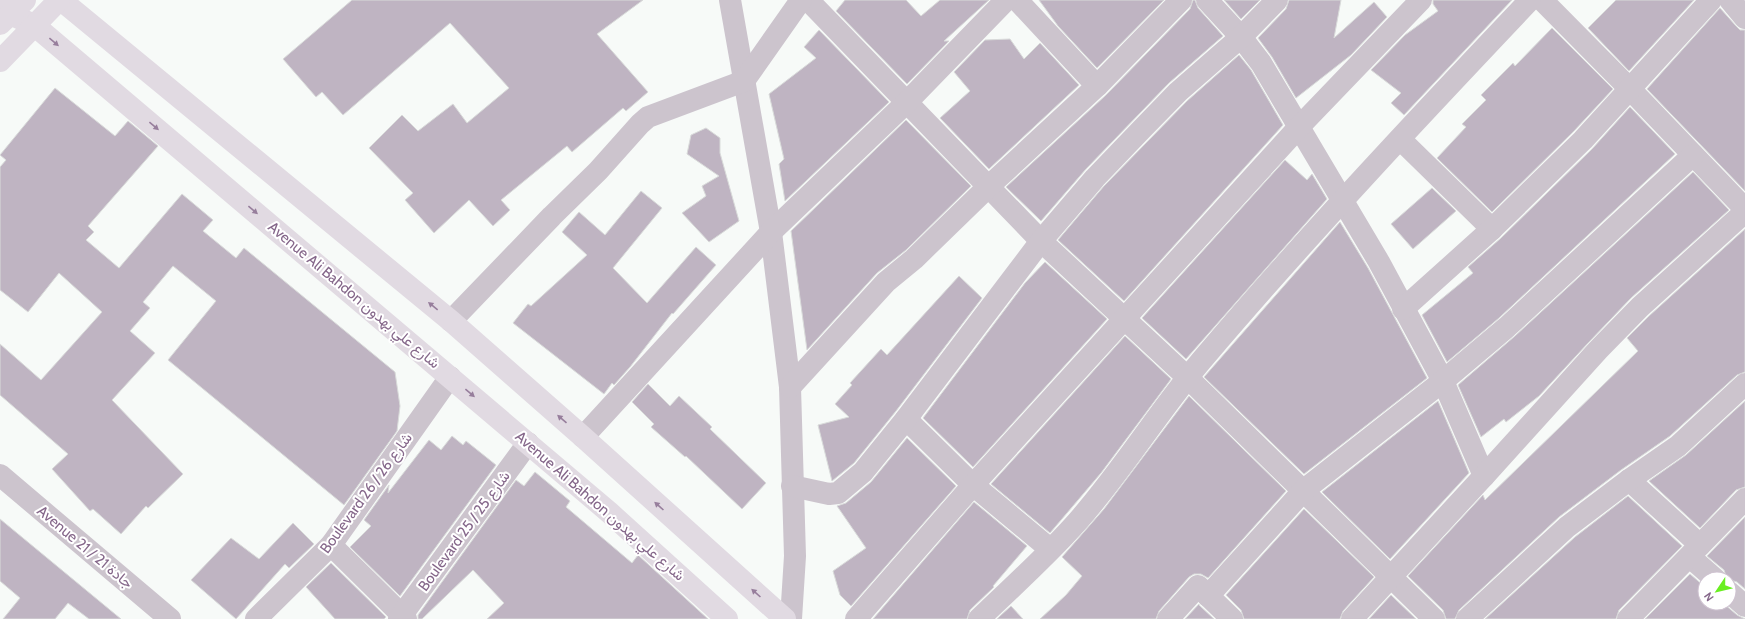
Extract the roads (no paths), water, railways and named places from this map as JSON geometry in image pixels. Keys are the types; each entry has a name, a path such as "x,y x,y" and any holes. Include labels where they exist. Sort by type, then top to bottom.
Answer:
{"main road":[{"name":"Avenue Ali Bahdon شارع علي بهدون","path":"9,11 59,0"},
{"path":"0,61 59,0 451,321 583,437 785,619"},
{"name":"Avenue Ali Bahdon شارع علي بهدون","path":"9,11 34,25 528,443 610,513 727,619"}],"street":[{"path":"730,0 771,232 790,387 795,556 791,619"},
{"path":"451,321 552,216 598,172 640,124 648,117 744,81 801,0"},
{"path":"808,0 1041,241 1187,377 1434,619"},
{"path":"583,437 771,232 907,102 1006,0"},
{"path":"1017,0 1097,86"},
{"path":"790,387 886,282 914,259 989,186 1097,86 1182,0"},
{"path":"1207,0 1241,37 1261,63 1298,128 1379,262 1443,381 1484,476"},
{"path":"792,486 829,494 838,493 863,472 906,419 1041,241 1095,178 1178,92 1241,37 1277,0"},
{"path":"856,619 973,485 1125,320 1298,128 1421,0"},
{"path":"979,619 1082,516 1129,456 1187,377 1251,302 1342,201 1530,0"},
{"path":"1352,619 1598,350 1640,307 1745,211 1630,89 1542,0"},
{"path":"1404,309 1492,229 1583,140 1711,0"},
{"path":"1730,0 1745,18"},
{"path":"1400,139 1492,229"},
{"path":"1208,596 1304,490 1443,381 1507,327 1693,156"},
{"name":"Boulevard 26 / شارع 26","path":"256,619 331,545 450,377"},
{"path":"1467,619 1567,528 1629,480 1678,446 1745,384"},
{"path":"906,419 973,485 1050,549"},
{"name":"Boulevard 25 / شارع 25","path":"402,618 528,443"},
{"name":"Avenue 21 / جادة 21","path":"0,476 170,619"},
{"path":"1629,480 1695,551 1709,571"},
{"path":"1628,619 1745,499"},
{"path":"331,545 402,618"},
{"path":"1168,619 1198,586 1232,619"},
{"path":"1737,599 1745,606"}]}
